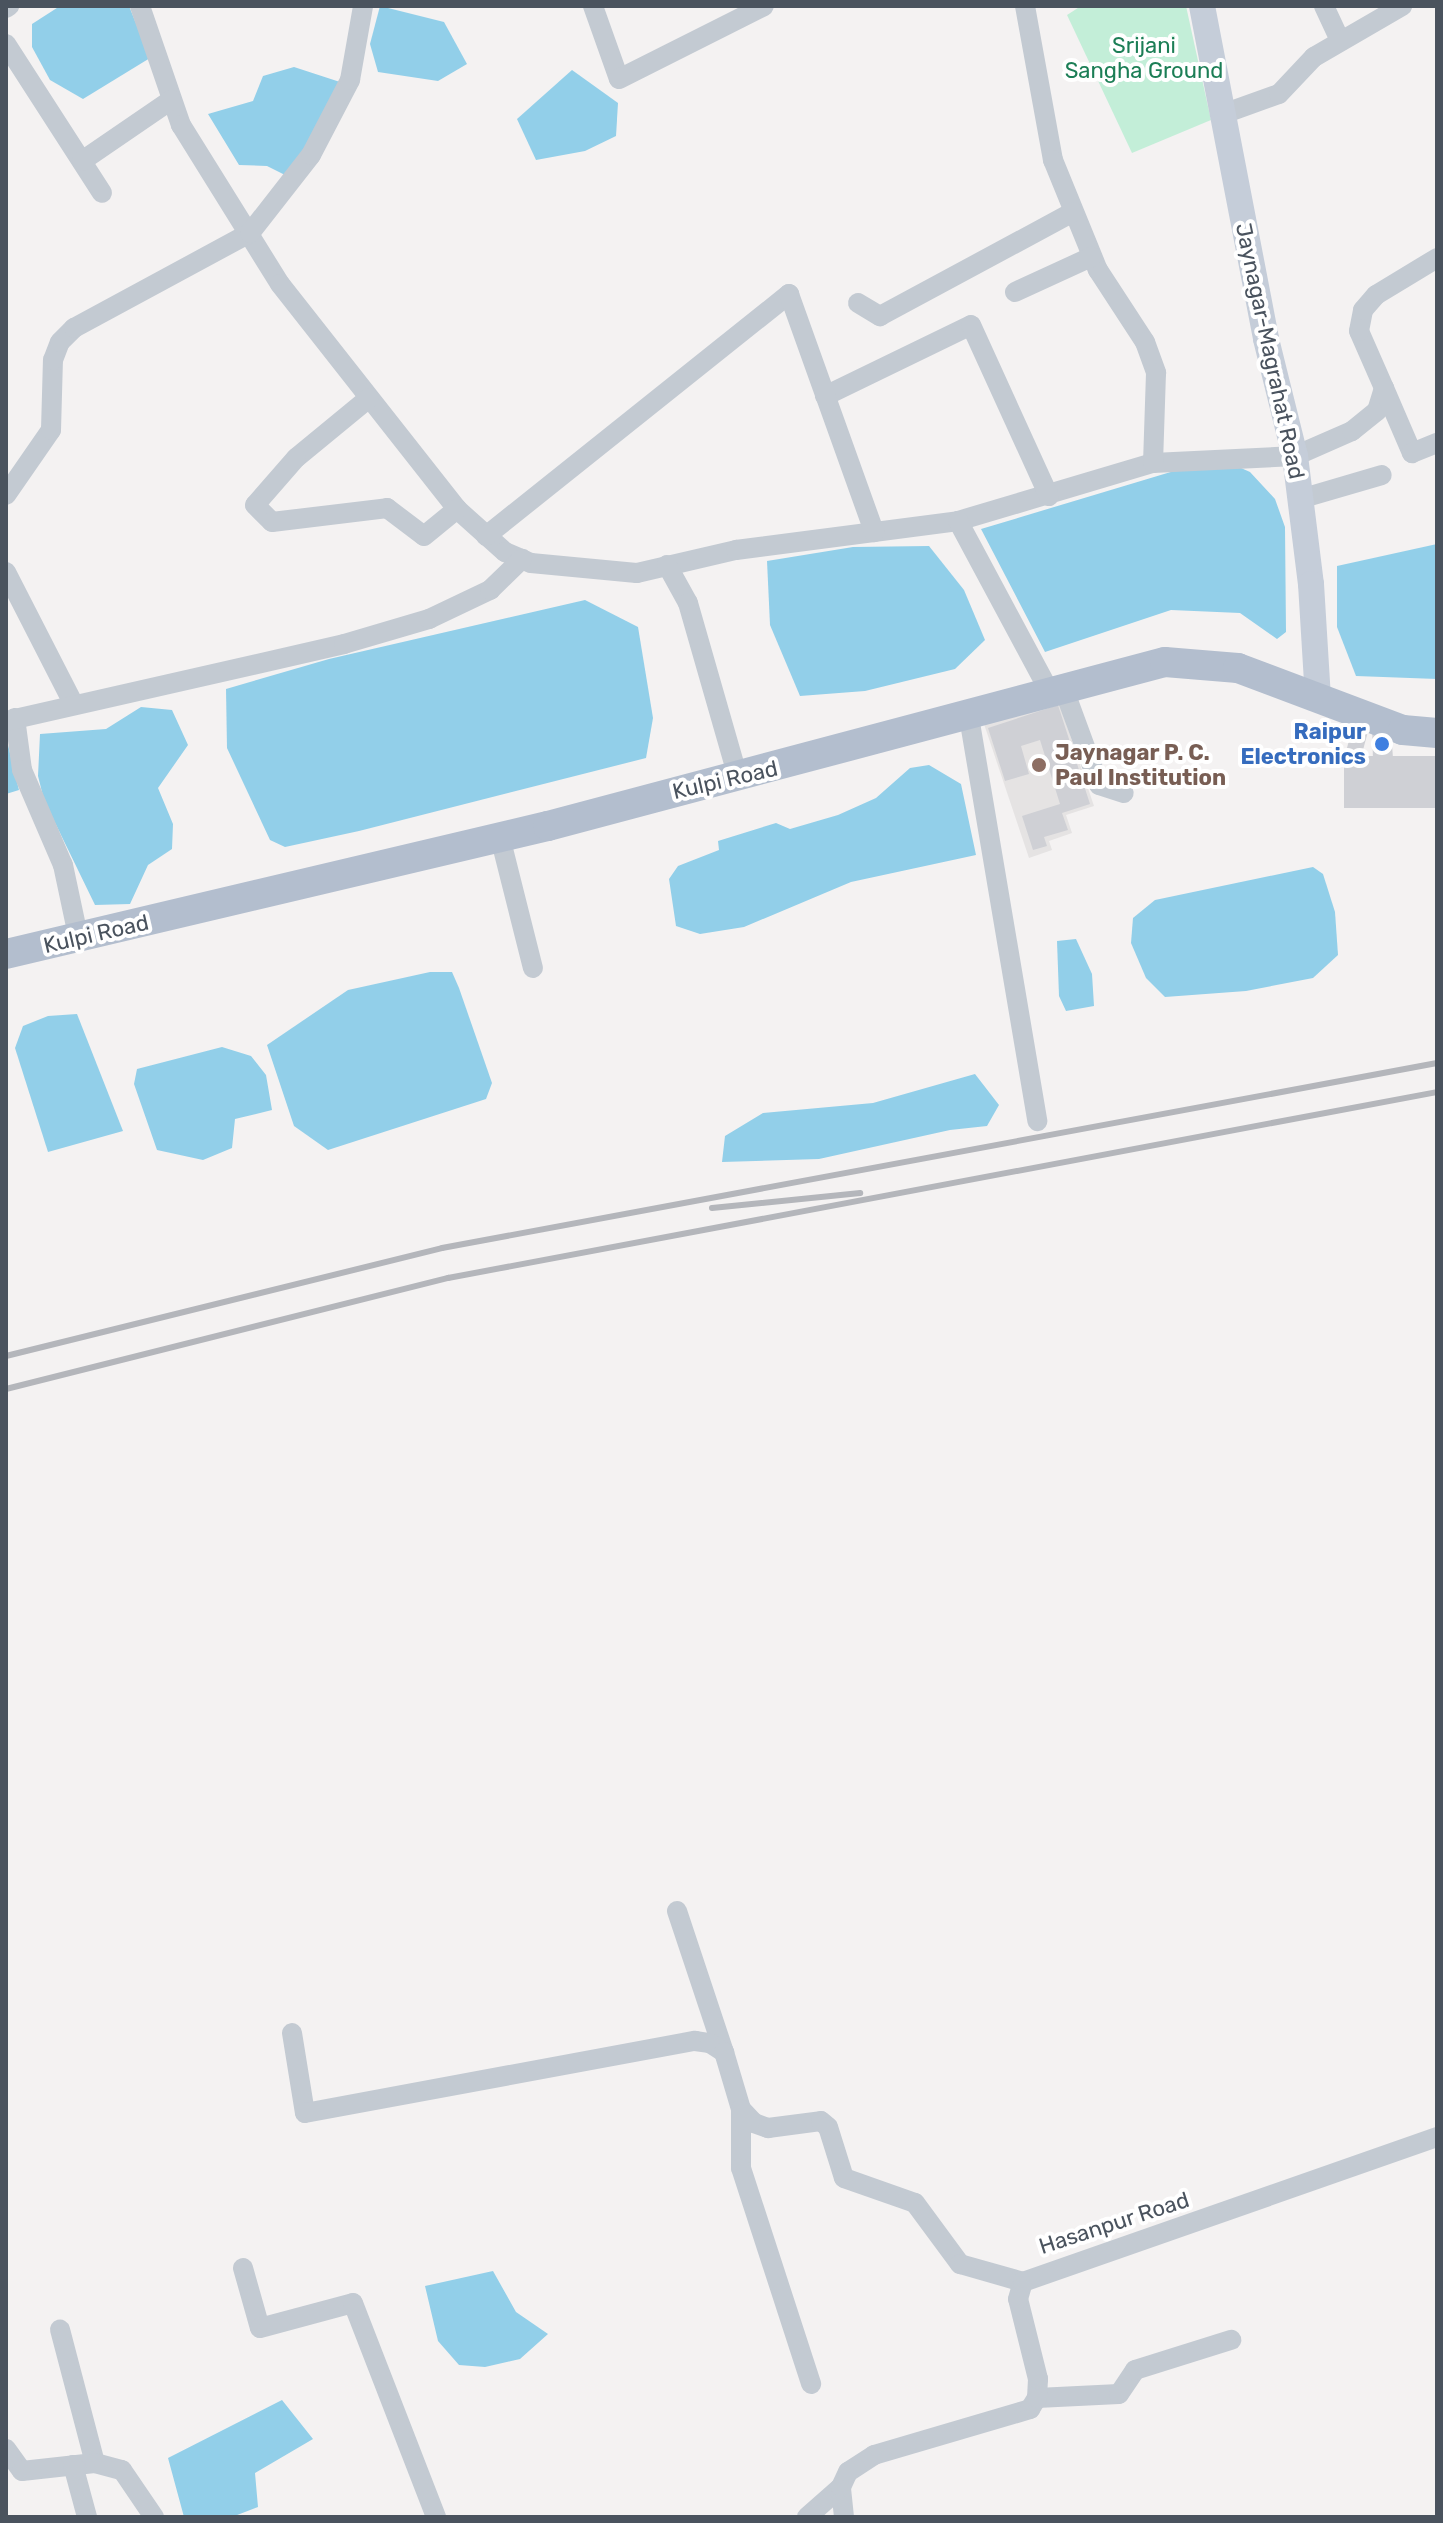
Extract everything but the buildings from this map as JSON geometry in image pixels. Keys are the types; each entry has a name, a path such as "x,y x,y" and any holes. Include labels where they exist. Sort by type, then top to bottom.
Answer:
{"main road":[{"name":"Jaynagar-Magrahat Road","path":"1202,6 1266,339 1295,456 1318,699"},
{"name":"Kulpi Road","path":"6,954 79,940 738,777 968,711 1150,665 1201,662 1238,668 1403,730 1437,733"}],"street":[{"path":"140,6 181,125 280,284 457,509 486,536 522,559 637,573 667,565 958,521 1153,463 1295,456 1352,431 1377,411 1384,388"},
{"path":"6,495 51,430 53,360 67,335 250,233 311,155 350,80 363,6"},
{"path":"593,6 619,79 764,6"},
{"path":"1025,6 1053,160 1091,257 1145,342 1156,373 1153,463"},
{"path":"1324,6 1340,41"},
{"path":"1223,114 1279,94 1314,57 1402,6"},
{"path":"6,44 102,193"},
{"path":"82,161 171,100"},
{"path":"858,303 880,316 1073,212"},
{"path":"1015,292 1091,257"},
{"path":"1437,258 1376,295 1363,310 1359,331 1412,453 1437,443"},
{"path":"486,536 789,294 874,532"},
{"path":"825,396 971,325 1049,496"},
{"path":"369,398 296,458 255,505 272,522 387,508 424,536 457,509"},
{"path":"1300,499 1382,475"},
{"path":"958,521 1056,689 1099,785 1124,793"},
{"path":"79,940 63,865 22,770 10,719 344,644 429,619 490,590 522,559"},
{"path":"667,565 688,603 738,777"},
{"path":"6,572 74,705"},
{"path":"968,711 1037,1121"},
{"path":"500,837 533,968"},
{"path":"677,1911 741,2109 741,2168 811,2384"},
{"path":"292,2033 305,2113 695,2041 724,2052"},
{"path":"741,2109 768,2128 821,2121 828,2127 844,2178 915,2203 960,2264 1023,2282"},
{"name":"Hasanpur Road","path":"1037,2398 1038,2379 1018,2299 1023,2282 1437,2137"},
{"path":"243,2268 260,2328 353,2303 436,2517"},
{"path":"60,2330 95,2463"},
{"path":"807,2517 841,2487 848,2472 874,2455 1013,2416 1037,2398 1119,2394 1135,2370 1231,2340"},
{"path":"6,2449 22,2471 95,2463 122,2470 154,2517"},
{"path":"73,2465 87,2517"},
{"path":"841,2487 844,2517"}],"shaded area":[{"name":"Jaynagar P. C. Paul Institution","path":"1058,699 1094,806 1066,815 1072,833 1049,841 1052,850 1029,858 984,724"}],"green space":[{"name":"Srijani Sangha Ground","path":"1081,6 1186,6 1211,120 1132,153 1067,15"}],"water":[{"path":"60,6 129,6 150,58 83,99 50,80 32,47 32,24"},
{"path":"380,6 444,22 467,64 438,81 378,72 370,44"},
{"path":"294,67 340,82 323,118 287,176 267,166 239,165 208,114 253,101 263,76"},
{"path":"572,70 618,103 616,136 585,151 536,160 517,119"},
{"path":"1232,464 1250,472 1275,499 1285,527 1286,632 1277,639 1240,613 1171,610 1045,652 981,529 1194,465"},
{"path":"1437,544 1437,679 1356,676 1337,627 1337,566"},
{"path":"929,546 964,590 985,640 955,669 865,691 800,696 770,625 767,561 853,547"},
{"path":"585,600 638,627 653,718 646,758 359,831 285,847 270,840 227,748 226,689 329,659"},
{"path":"141,707 172,710 188,745 158,788 173,824 172,849 148,865 130,904 95,905 44,800 38,776 40,734 106,729"},
{"path":"6,737 19,790 6,794"},
{"path":"929,765 961,784 976,855 851,882 744,927 700,934 676,926 669,879 678,866 719,850 718,841 776,823 790,829 838,815 876,798 910,768"},
{"path":"1313,867 1323,874 1335,912 1338,955 1313,978 1246,991 1165,997 1146,978 1131,943 1133,918 1155,900"},
{"path":"1076,939 1092,974 1094,1006 1066,1011 1059,996 1057,941"},
{"path":"430,972 452,972 492,1083 486,1099 328,1150 294,1126 267,1045 348,990"},
{"path":"77,1014 123,1131 48,1152 15,1048 23,1026 48,1016"},
{"path":"222,1047 251,1056 266,1075 272,1110 235,1119 232,1148 203,1160 157,1150 134,1084 137,1069"},
{"path":"975,1074 999,1105 987,1126 950,1130 819,1159 722,1162 725,1136 763,1113 873,1103"},
{"path":"493,2271 516,2312 548,2334 520,2359 485,2367 459,2365 438,2341 425,2286"},
{"path":"282,2400 313,2439 255,2473 258,2507 232,2517 184,2517 168,2458"}],"railway":[{"path":"6,1356 442,1248 1437,1063"},
{"path":"6,1389 448,1278 1437,1092"},
{"path":"712,1208 860,1193"}],"place":[{"name":"Raipur Electronics","path":"1382,744"},
{"name":"Jaynagar P. C. Paul Institution","path":"1039,765"}]}
